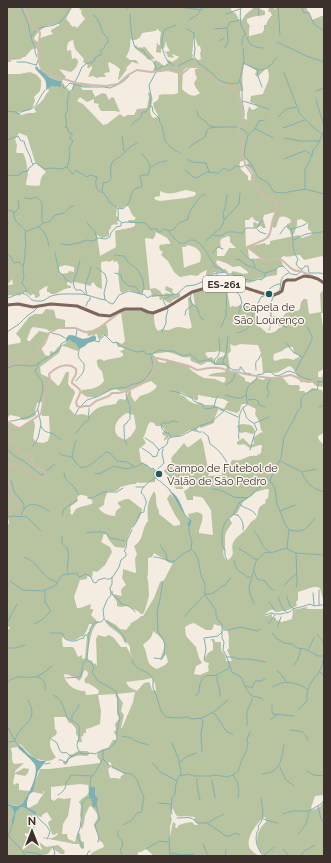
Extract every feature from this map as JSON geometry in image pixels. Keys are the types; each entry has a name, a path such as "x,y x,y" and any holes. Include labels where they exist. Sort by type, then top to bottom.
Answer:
{"main road":[{"name":"ES-261","path":"7,306 18,304 31,307 50,304 77,306 97,315 104,316 111,315 122,310 131,309 141,309 149,313 166,308 189,294 222,284 273,295 279,294 282,291 284,282 287,280 295,280 304,276 314,277"},
{"path":"314,277 324,283"}],"street":[{"path":"25,7 30,24 40,32 38,49 40,66 47,73 77,83 92,86 109,86 118,84 128,75 138,70 147,72 170,70 180,74 188,68 196,67 220,84 235,90 242,104 243,120 238,128 242,138 242,153 248,169 252,174 252,183 257,187 263,196 278,203 268,238 247,246 247,248 266,261 276,259 281,260 286,266 293,270 314,277"},
{"path":"7,366 27,360 34,356 45,343 49,333 58,328 75,328 85,332 93,331 100,328 119,313 131,309"},
{"path":"7,421 20,428 40,414 42,412 46,389 50,380 49,374 65,365 74,366 76,370 76,374 72,379 72,382 80,390 80,394 76,402 77,406 80,407 90,406 96,401 109,396 112,393 127,391 142,384 153,373 155,360 157,358 189,366 197,370 205,368 218,368 274,378 290,375 308,382 313,382 318,378 324,378"},
{"path":"7,438 15,443 17,450 21,454 31,455 33,465 45,472 46,475 39,478 15,464 11,465 7,470"},
{"path":"7,480 12,494 19,503 18,507 12,508 7,512"}],"green space":[{"path":"7,7 72,7 66,19 73,27 75,26 77,28 85,19 81,13 82,10 80,10 79,7 231,7 231,10 236,14 240,22 254,7 258,7 265,11 265,15 247,19 250,26 249,36 262,33 264,30 264,25 266,25 272,15 268,11 271,7 276,10 275,7 307,7 312,20 324,15 324,260 322,256 304,260 300,255 287,257 283,256 280,260 283,267 277,268 277,275 261,279 258,278 250,283 244,282 243,279 231,274 233,271 242,274 248,273 240,266 233,267 217,260 216,263 228,273 214,272 208,276 206,274 207,270 197,276 191,275 180,277 174,272 168,261 161,255 163,252 159,247 161,244 170,244 170,242 167,238 156,232 153,239 145,239 150,289 155,288 163,295 166,293 172,294 165,290 166,286 173,289 172,291 175,295 180,293 180,297 170,303 164,299 160,300 159,296 152,297 151,291 149,290 143,290 142,293 139,294 129,290 122,293 120,291 118,273 119,266 117,261 114,262 113,260 109,262 101,262 102,289 97,287 93,282 90,286 67,282 67,285 71,286 71,288 54,294 47,292 47,286 39,291 40,296 36,298 35,295 32,294 31,296 25,292 21,293 20,296 17,294 7,296 7,285 15,284 13,284 12,279 7,284 7,74 30,72 37,75 41,80 40,91 34,97 35,101 32,108 30,110 19,112 19,114 22,115 36,112 34,109 35,107 42,101 49,91 48,88 52,86 60,87 61,81 45,75 41,70 38,48 32,49 25,57 21,59 7,62","holes":["57,23 60,25 51,30 53,34 40,38 39,43 34,39 43,28","158,29 161,32 160,45 157,43 156,52 161,53 161,49 164,48 166,41 170,51 165,52 168,57 173,58 174,56 172,55 174,54 179,56 172,62 167,59 168,63 165,66 155,60 153,63 155,66 153,71 171,71 178,73 178,93 159,95 158,100 153,103 158,115 157,117 153,118 151,115 150,111 152,98 149,92 147,108 137,109 134,115 127,115 124,117 120,114 107,124 103,125 83,104 77,101 80,97 87,102 94,99 94,103 99,104 98,106 101,111 120,112 114,98 112,97 109,100 106,94 102,93 95,97 92,90 83,90 81,88 81,86 91,86 74,82 71,92 64,85 62,81 66,77 59,69 71,72 76,67 78,62 75,58 72,59 71,50 67,51 68,44 73,40 75,49 84,59 83,62 88,65 87,68 92,66 88,77 106,77 104,73 110,72 109,62 120,69 119,80 127,69 126,68 132,62 139,64 136,60 130,60 126,57 130,49 130,39 136,40 142,33 155,31","195,38 198,46 200,46 201,59 198,60 192,58 193,40","245,64 257,71 255,74 257,77 267,68 269,75 263,94 251,96 250,102 258,107 253,110 249,107 247,120 242,117 240,91 243,91 243,72","190,67 199,69 195,69 197,78 194,83 200,93 193,96 182,89 183,71","19,133 27,136 35,162 46,172 42,177 40,185 26,185 28,175 27,164 23,153 16,152 17,145 15,139","246,160 248,163 247,165 253,173 252,181 248,180 248,176 240,167 240,162","186,190 195,192 196,194 186,198 160,201 154,198 160,196 160,191 176,193","128,206 136,218 128,221 129,223 135,223 135,226 115,231 116,247 100,256 97,235 102,238 109,236 111,226 118,224 117,222 119,218 116,216 117,207 121,209","275,212 272,226 273,228 276,227 280,217 286,217 291,220 290,223 287,224 287,228 290,231 291,236 294,234 297,220 301,219 308,223 308,229 312,232 311,235 302,238 299,235 270,241 270,244 266,245 265,243 247,247 263,260 259,258 249,259 248,249 246,247 245,220 249,220 253,217 254,220 259,222 258,224 255,222 253,223 254,228 261,226 266,228 263,219 264,215","228,236 230,237 230,242 236,248 229,248 224,256 217,256 217,249 221,247 221,239","188,245 195,247 199,250 201,255 200,262 184,268 182,247","65,265 74,267 74,272 69,271 68,273 61,274 59,267"]},
{"path":"134,45 138,48 145,47 155,59 147,59 135,48"},
{"path":"219,285 226,285 230,307 240,305 254,306 257,326 267,333 271,333 283,327 273,324 268,331 271,323 269,303 271,318 274,316 282,318 286,313 293,309 296,311 299,310 303,299 307,299 309,314 321,312 320,294 324,289 324,313 321,313 324,330 324,369 318,372 318,377 324,378 324,387 316,386 312,382 303,381 302,383 290,366 275,373 268,372 263,374 261,353 258,345 241,344 234,346 230,344 231,351 228,354 230,371 245,378 245,381 251,383 257,378 264,380 265,378 283,378 289,385 298,385 300,387 299,391 304,391 306,393 312,388 322,390 324,395 324,433 318,437 324,445 324,603 320,588 312,587 298,592 298,600 296,602 297,606 286,611 278,612 271,610 264,615 266,616 272,614 272,617 282,622 292,619 293,610 307,607 307,609 324,608 324,795 315,796 311,808 313,810 320,807 324,801 323,856 264,856 258,848 257,839 260,829 266,822 266,818 264,817 255,827 249,841 251,850 259,856 154,856 146,849 138,852 138,856 89,856 93,852 104,847 103,843 99,840 94,826 98,817 91,806 89,807 85,816 82,829 80,826 82,820 80,816 81,806 79,802 88,794 89,789 88,785 80,784 51,787 51,799 54,801 58,798 71,798 68,816 63,824 62,834 67,834 68,839 75,842 77,834 80,833 81,841 84,842 84,848 82,849 79,844 43,838 53,838 58,834 52,834 48,823 52,820 47,812 42,815 42,817 37,816 29,820 36,826 31,831 32,836 25,833 25,836 35,839 46,847 58,845 65,851 64,854 61,854 52,848 48,854 43,856 7,856 7,805 12,808 14,813 12,824 14,823 16,812 21,807 34,814 36,813 29,808 38,803 44,793 43,791 43,794 31,793 40,769 100,763 100,760 97,757 98,752 108,748 113,740 116,740 117,738 114,732 116,730 115,724 119,718 117,714 117,699 115,694 98,695 101,711 100,724 86,729 86,733 84,733 81,737 82,742 78,742 76,729 71,723 69,723 66,717 54,717 55,729 57,732 56,735 51,738 50,744 56,757 54,759 46,761 36,759 20,744 18,747 11,748 13,763 24,763 15,771 15,773 24,768 29,769 25,776 15,774 13,783 15,785 16,783 19,784 19,790 30,791 22,804 15,806 7,803 7,632 10,627 7,627 7,535 9,523 8,517 7,518 7,345 21,342 20,338 16,334 29,317 35,314 42,314 46,309 54,310 56,318 65,320 65,327 49,331 46,329 33,327 27,339 30,341 39,331 49,333 41,348 45,355 49,356 50,351 54,352 68,340 75,343 79,349 78,351 63,346 61,347 59,353 40,367 41,374 50,378 58,386 66,372 69,372 68,384 75,393 69,408 75,415 83,414 89,416 98,408 116,404 119,399 125,400 129,391 131,391 131,396 135,402 140,396 149,393 157,386 151,381 127,390 112,390 98,395 97,397 87,397 81,393 82,390 97,387 104,381 102,371 98,366 97,360 101,359 104,361 123,356 123,353 120,352 124,349 122,347 118,347 116,343 122,344 125,341 121,312 138,310 154,313 155,325 158,331 178,327 189,329 192,327 189,315 188,298 191,297 193,304 195,305 193,293","holes":["293,347 294,353 299,355 299,357 293,360 286,358 275,361 273,359 274,354 286,348","218,351 225,353 224,356 218,358 215,363 213,358 208,358 205,353","167,352 184,357 190,357 191,361 201,365 210,362 215,365 227,366 225,372 214,373 208,376 224,377 226,379 224,383 215,379 204,378 191,370 189,365 166,359 166,363 159,362 153,354","181,392 196,401 199,395 223,399 229,402 224,409 213,405 205,405 201,403 195,404 184,396 180,395 180,393","41,402 42,416 49,416 50,432 48,441 43,443 36,442 33,438 35,426 33,420 19,428 8,422 8,417 10,415 20,417 20,419 24,420 36,415 35,411 37,403","243,404 256,409 255,414 263,432 253,438 254,444 250,445 243,438 237,442 237,444 244,444 250,448 262,445 261,453 241,460 232,460 229,466 226,466 222,470 222,475 208,476 209,473 201,438 189,447 187,447 184,443 171,458 172,461 164,471 171,479 176,489 183,489 182,479 189,478 189,488 184,491 187,500 193,500 193,496 203,498 211,510 213,535 199,533 202,522 202,514 197,512 188,514 192,521 190,527 187,527 189,519 170,494 167,499 180,522 180,525 174,526 159,514 154,491 148,505 148,521 144,527 140,540 134,546 137,554 135,559 136,572 123,569 122,578 126,585 121,589 122,596 113,594 113,591 110,591 117,602 117,606 131,607 132,609 143,614 149,596 147,578 148,558 152,557 154,553 169,563 173,563 163,582 160,582 154,598 143,616 131,623 126,630 120,629 107,620 105,621 121,636 124,642 126,641 130,647 130,652 133,659 126,646 121,647 111,636 108,635 106,637 98,635 96,639 97,666 95,663 94,665 92,661 87,659 91,637 96,625 100,622 98,622 91,615 93,611 93,609 90,609 91,604 77,608 74,597 80,580 87,579 87,576 92,577 93,571 97,572 105,565 112,552 110,547 101,542 103,535 106,534 115,547 125,548 129,534 138,520 142,509 129,499 118,502 121,507 116,511 115,516 105,514 101,511 98,507 99,508 104,505 108,491 112,492 118,490 120,487 136,484 137,482 155,482 157,477 163,475 161,470 156,472 154,469 150,469 147,465 141,462 139,449 146,443 143,438 150,422 154,423 156,426 161,426 165,430 162,433 166,436 164,441 169,437 179,436 190,430 196,432 196,429 199,426 201,428 214,423 219,408 222,411 226,410 237,413","127,413 134,415 136,428 131,436 125,440 118,436 115,432 117,422","266,489 269,490 268,498 265,500 266,503 259,508 256,519 251,522 234,541 232,545 233,553 231,558 226,560 223,551 225,550 226,532 232,523 229,518 237,513 243,502 256,492","79,495 87,496 93,503 78,508 72,515 70,513 71,506 78,501 77,498","194,623 206,630 212,630 214,624 220,625 228,632 229,648 227,650 232,661 226,661 225,655 221,650 221,642 215,642 214,639 211,639 213,643 213,650 208,653 204,660 205,662 209,663 209,671 200,675 194,674 196,666 202,663 196,647 186,636 185,627","89,624 92,624 87,636 85,658 82,659 82,655 78,657 74,648 63,647 62,640 63,636 72,640 81,636 83,637","153,631 161,637 164,643 164,650 160,659 161,660 166,654 168,662 157,669 148,662 143,645 151,638","85,670 87,671 88,675 84,680 86,684 88,683 98,690 98,694 86,695 85,691 80,691 68,684 64,677 64,674 67,674 75,677 79,681","153,678 156,691 152,690 149,682 144,683 137,691 129,687 126,682","135,692 133,702 122,728 124,715 121,711 123,703 117,694","109,762 111,763 112,768 124,774 120,779 110,778 108,769 111,767 108,763","171,809 173,809 178,816 195,817 194,821 198,825 195,825 192,822 179,825 176,828 176,824 173,822 170,836 172,819"]},
{"path":"106,324 108,336 103,335 100,339 98,338 97,334 88,336 87,333"},
{"path":"242,424 251,425 255,430 254,433 239,432 237,426"},
{"path":"78,751 87,751 89,754 87,756 80,755 73,757 69,759 65,765 63,763 63,761 66,761 70,755"}],"water":[{"path":"36,67 52,78 61,81 61,87 52,86 46,90 45,79 35,68"},
{"path":"69,335 86,339 94,335 96,339 95,341 88,343 79,349 75,343 69,340 67,342 66,341 66,338"},
{"path":"170,489 178,499 185,514 192,521 190,527 187,525 189,519 182,511 169,490"},
{"path":"19,745 31,756 40,761 46,761 38,771 33,791 29,795 27,802 27,807 36,812 36,814 21,807 16,812 14,823 12,825 14,813 12,808 7,805 7,803 19,806 23,803 36,774 35,765 19,749"},
{"path":"89,787 95,787 95,795 98,799 95,808 92,806 92,801 89,796"}],"waterway":[{"path":"21,7 28,23 35,51"},
{"path":"38,29 57,24 64,18 72,7"},
{"path":"180,7 201,10"},
{"path":"189,20 197,15 203,7"},
{"path":"241,7 241,25 246,35"},
{"path":"258,7 259,16"},
{"path":"278,7 280,35"},
{"path":"302,7 303,12 309,13 314,24 324,31"},
{"path":"226,14 240,9"},
{"path":"130,14 131,32 134,45 136,48 144,51 154,63 156,70"},
{"path":"93,15 97,18 101,27"},
{"path":"228,40 227,28 230,22 241,20"},
{"path":"173,66 168,62 164,54 162,39 164,30 176,25"},
{"path":"101,28 103,33 108,38 108,42 104,47"},
{"path":"215,29 226,28"},
{"path":"187,29 194,33 194,57"},
{"path":"31,37 36,30"},
{"path":"242,45 242,40 245,34"},
{"path":"247,37 252,46 263,48"},
{"path":"219,41 224,38"},
{"path":"224,48 228,41"},
{"path":"277,42 309,57 324,62"},
{"path":"75,82 82,67 86,63 92,63 95,60 94,58 101,55 101,50 104,48"},
{"path":"239,83 244,61 243,48"},
{"path":"35,52 37,57"},
{"path":"323,61 324,56"},
{"path":"178,66 194,58"},
{"path":"195,58 200,65"},
{"path":"243,63 261,70 272,64 276,58"},
{"path":"36,66 38,60"},
{"path":"17,62 25,62 36,65"},
{"path":"201,65 220,81 230,84 238,83"},
{"path":"156,71 164,66"},
{"path":"257,70 262,87"},
{"path":"156,72 149,85 151,96 150,106 152,106 153,112 159,118 165,140 172,148 181,154"},
{"path":"284,73 300,114 322,134"},
{"path":"119,84 129,76"},
{"path":"240,81 242,88 244,117"},
{"path":"63,85 64,89 70,83 83,87 103,87"},
{"path":"72,135 72,133 69,133 67,130 68,128 65,127 67,123 65,114 68,111 67,104 69,92 72,90 74,85"},
{"path":"104,87 110,88 117,85"},
{"path":"316,91 324,88"},
{"path":"36,105 45,90"},
{"path":"316,100 324,126"},
{"path":"243,101 269,109"},
{"path":"7,111 16,112 19,114 35,106"},
{"path":"132,125 141,117 142,112 146,112 150,106"},
{"path":"278,117 286,109 296,107"},
{"path":"197,111 198,116 208,125 215,127"},
{"path":"265,120 259,121 255,129 248,135 244,156 251,163 258,177 268,183 274,192 283,193 305,189 324,194"},
{"path":"283,128 305,120"},
{"path":"189,148 205,137 209,128 237,127"},
{"path":"240,128 248,134"},
{"path":"255,129 273,138"},
{"path":"305,189 305,170 313,153 312,151 317,146 324,131"},
{"path":"7,140 18,136 21,141"},
{"path":"71,136 70,139 73,141 69,148 70,155 67,168 72,174 74,173"},
{"path":"122,136 124,151"},
{"path":"284,138 300,141 319,141"},
{"path":"22,141 24,141 33,164"},
{"path":"102,191 103,183 108,182 111,179 111,168 115,159 137,143"},
{"path":"284,159 304,151 312,155"},
{"path":"118,209 123,209 128,204 133,191 142,187 140,176 148,175 150,168 149,163 142,154"},
{"path":"187,159 192,162 206,163 209,172"},
{"path":"151,167 167,161"},
{"path":"7,176 18,176 20,173 21,174 22,172 28,171 29,168 36,163"},
{"path":"37,164 45,169 61,169 67,167"},
{"path":"185,170 196,178 207,172 218,173 224,168 229,171 236,166 242,167 245,165"},
{"path":"246,165 252,167"},
{"path":"75,172 77,170 86,177 91,175 97,177 97,189 100,192 103,192 108,201 118,209 118,220 121,222"},
{"path":"206,241 220,229 224,220 239,204 240,193"},
{"path":"61,244 67,245 87,240 93,241 99,238 105,239 110,237 111,232 116,227 121,226 121,223 126,222 146,223 150,229 156,229 158,232 164,229 169,231 174,229 179,223 188,219 195,204 200,197 205,194"},
{"path":"224,219 223,214 227,195"},
{"path":"25,198 31,199 36,197 39,199 42,205 43,223"},
{"path":"14,213 19,208 18,200"},
{"path":"27,231 40,226 43,223 49,222 55,215 64,213 70,207 74,206"},
{"path":"7,210 13,211 15,220 26,231"},
{"path":"214,235 221,236 227,232 243,233 246,228 257,228 262,220"},
{"path":"87,222 94,230 97,238"},
{"path":"280,234 285,227 288,226 291,229 307,223"},
{"path":"39,227 45,233 49,246"},
{"path":"257,229 266,234"},
{"path":"291,229 293,248 298,259 296,264 302,269"},
{"path":"22,293 27,290 22,283 24,277 23,269 26,231"},
{"path":"169,231 179,243 185,243 191,240 198,242 204,248 214,263 214,266 221,268 223,272"},
{"path":"294,240 305,234 324,231"},
{"path":"212,253 218,247 223,249"},
{"path":"240,250 253,261 255,267"},
{"path":"55,253 59,272 66,280 72,283"},
{"path":"7,254 11,257 14,263 19,262 23,266"},
{"path":"114,255 124,256 128,262 137,269 143,280 144,289 142,294"},
{"path":"236,259 264,273"},
{"path":"80,261 73,282 76,290 81,290 86,295"},
{"path":"265,273 275,270 280,266 283,266 286,269"},
{"path":"287,270 291,274 297,275 305,266 308,266 309,273 324,274"},
{"path":"87,295 85,287 91,267"},
{"path":"97,268 105,274 107,281 104,293 105,300"},
{"path":"7,298 18,294 23,294 27,295 34,301 41,301 56,295 79,294 106,300 112,304 119,295 129,291 145,295 147,298 151,296 170,295 177,294 186,286 195,285 206,280 213,274 225,272 227,274 233,274 239,278 254,281 258,279 261,280 265,277 265,273"},
{"path":"115,273 121,275 122,280 129,286 136,287 140,294"},
{"path":"276,293 280,290 282,277 289,273"},
{"path":"215,284 217,275"},
{"path":"227,282 228,275"},
{"path":"236,285 238,284 239,279"},
{"path":"266,293 270,288 280,284"},
{"path":"221,327 226,316 227,286"},
{"path":"235,288 242,303 237,317"},
{"path":"191,294 190,300 197,308 200,317 204,320"},
{"path":"166,306 163,300 170,296"},
{"path":"237,333 246,330 251,321 253,308 257,305 261,297 264,296"},
{"path":"86,306 90,300 90,297"},
{"path":"273,297 271,303 271,322 280,324 287,328"},
{"path":"185,315 186,310 192,306"},
{"path":"7,332 19,324 37,308"},
{"path":"162,332 166,323 167,308"},
{"path":"295,372 312,340 312,336 307,327"},
{"path":"76,336 77,330"},
{"path":"52,333 65,338"},
{"path":"95,341 99,342 105,335 113,343 117,342 120,346 137,352 144,351 146,354 152,354 160,350 173,351 183,356 190,354 199,362 211,360 215,364 224,364 233,370 240,370 241,367 245,373 251,374"},
{"path":"223,364 228,336"},
{"path":"214,363 215,359 219,355 219,338"},
{"path":"7,368 15,365 36,365 58,351 61,344 66,341"},
{"path":"286,343 293,352 302,357"},
{"path":"76,381 84,370 84,364 78,355 80,348"},
{"path":"81,406 87,400 99,396 111,389 127,387 143,381 153,368 150,354"},
{"path":"256,370 256,362 260,356"},
{"path":"10,421 28,417 37,411 43,387 42,382 35,371 39,363"},
{"path":"323,377 324,369"},
{"path":"257,375 265,372 271,372 278,376 289,371 313,381"},
{"path":"226,385 233,380 235,373"},
{"path":"239,439 240,415 242,409 247,405 247,389 257,377"},
{"path":"267,397 269,394 267,387 270,379"},
{"path":"315,381 324,382"},
{"path":"227,560 225,550 222,545 222,532 226,521 233,515 239,503 252,495 262,485 270,480 281,458 284,437 301,407 301,398 314,389 317,390 319,382"},
{"path":"170,391 178,392 192,398 195,402 202,404 205,409 217,407 226,412"},
{"path":"127,392 126,395 130,407 130,419 124,425 124,431 127,444"},
{"path":"225,395 237,398"},
{"path":"238,398 246,395"},
{"path":"214,407 218,396"},
{"path":"248,399 255,399 258,401 259,405 265,407"},
{"path":"319,408 324,404"},
{"path":"243,407 246,417 254,423 257,430 255,432 250,450"},
{"path":"75,415 79,408"},
{"path":"76,433 89,419 89,408"},
{"path":"33,446 38,438 41,424 38,410"},
{"path":"142,448 153,457 157,456 159,450 167,444 168,439 181,436 211,422 224,411"},
{"path":"227,412 238,417"},
{"path":"255,423 269,417"},
{"path":"171,437 169,433 166,433 162,429 161,424 172,421 178,422"},
{"path":"41,426 42,429 55,435 61,440"},
{"path":"196,429 198,432 201,432"},
{"path":"203,432 208,436 210,444 222,455 231,471"},
{"path":"145,438 153,443 159,450"},
{"path":"76,441 72,457 81,467 88,466 106,452 110,453 117,461 127,462 134,466"},
{"path":"7,449 41,475 44,474"},
{"path":"155,478 154,472 164,463 162,454 163,449"},
{"path":"59,453 73,458"},
{"path":"280,461 302,472 316,469"},
{"path":"95,474 101,473 114,466 126,469 138,466 142,463 156,471"},
{"path":"46,471 55,464"},
{"path":"244,469 253,467 275,467"},
{"path":"64,473 66,479 79,495"},
{"path":"302,473 310,485 324,492"},
{"path":"133,527 140,513 144,512 146,504 144,495 141,493 142,490 146,484 155,478"},
{"path":"156,478 159,481"},
{"path":"270,480 275,489 277,504 289,530 299,531 305,529 315,518"},
{"path":"11,481 14,492 24,504 24,509 21,515"},
{"path":"160,481 170,490"},
{"path":"136,487 144,487"},
{"path":"88,498 92,498 104,492 117,492 123,488"},
{"path":"212,489 221,490 234,497 247,498"},
{"path":"62,515 64,509 77,499"},
{"path":"239,503 243,507 254,512 256,515"},
{"path":"24,509 33,504 49,511"},
{"path":"280,511 295,505"},
{"path":"234,514 238,515 242,520 243,530"},
{"path":"7,519 8,517 13,516 27,517 41,531"},
{"path":"172,563 184,553 191,550 192,541 189,533 189,527"},
{"path":"104,618 103,610 111,595 110,588 112,578 119,567 121,560 126,556 124,551 132,530"},
{"path":"287,548 289,530"},
{"path":"254,531 265,548 270,552"},
{"path":"86,533 104,532 110,538 125,541"},
{"path":"62,536 62,543 68,551 67,572 69,574"},
{"path":"160,545 166,554 167,560"},
{"path":"238,548 254,559 257,559"},
{"path":"254,604 249,588 256,561 264,553 287,548 296,553 324,555"},
{"path":"191,549 198,559 201,575 205,584 205,595 216,610 216,617 222,625 222,638 224,642 223,650 232,672 241,677 247,690 252,696 263,700"},
{"path":"296,553 296,588"},
{"path":"24,557 34,562 43,574 51,580 57,582"},
{"path":"154,557 174,561"},
{"path":"234,561 238,571 247,577 250,577"},
{"path":"254,571 257,579 265,581 270,588 274,590"},
{"path":"10,581 23,590 43,591 56,585 62,575 77,573 80,577 86,574 91,577 93,582 96,583 98,580 106,579"},
{"path":"284,586 296,574"},
{"path":"107,579 112,577"},
{"path":"205,594 212,594 226,585 231,578"},
{"path":"154,658 162,659 164,655 165,644 158,632 157,612 163,581"},
{"path":"319,590 319,605"},
{"path":"34,624 43,619 50,612 45,602 45,591"},
{"path":"313,593 314,605"},
{"path":"112,594 121,604 127,605 135,612"},
{"path":"185,616 205,594"},
{"path":"278,597 282,607 287,613"},
{"path":"287,597 290,606 294,609"},
{"path":"269,602 276,612"},
{"path":"7,621 9,620 17,604"},
{"path":"287,613 295,608 310,604 314,606 324,605"},
{"path":"265,615 271,613 275,614"},
{"path":"276,614 285,613"},
{"path":"268,624 275,615"},
{"path":"278,625 281,617"},
{"path":"104,619 123,635 126,643"},
{"path":"66,678 81,676 83,663 87,659 89,639 88,633 90,632 93,624 101,622 104,619"},
{"path":"223,630 241,627 257,631 260,629"},
{"path":"204,660 206,649 204,638 218,636 222,632"},
{"path":"51,633 62,633 65,639 72,641 83,639 85,635 87,635"},
{"path":"272,633 276,638 284,643 292,644 297,648 305,649 318,656 324,656"},
{"path":"318,635 323,641 324,647"},
{"path":"308,650 314,638"},
{"path":"7,648 16,648 25,645"},
{"path":"294,665 298,659 301,649"},
{"path":"226,657 266,662"},
{"path":"298,710 307,701 308,689 319,672 324,658"},
{"path":"59,760 66,763 68,759 78,753 95,754 110,748 115,743 117,738 120,718 116,691 98,681 92,672 94,668 92,663 87,659"},
{"path":"132,660 136,667 148,673 153,678 153,688 161,711 166,717 187,717 192,719 202,718 215,711 228,700"},
{"path":"195,696 199,693 200,683 204,677 218,674 228,669 230,664"},
{"path":"7,683 18,677 38,676 52,666"},
{"path":"277,671 287,683"},
{"path":"320,672 324,676"},
{"path":"217,675 220,696"},
{"path":"37,677 44,682 45,690"},
{"path":"246,686 252,688 255,681 265,679"},
{"path":"272,687 288,682 298,684 307,689"},
{"path":"53,695 61,701 67,718 77,724 79,728 79,739 77,745"},
{"path":"247,725 247,711 252,698"},
{"path":"15,740 17,734 31,718 32,714 28,700"},
{"path":"72,721 72,715 79,705"},
{"path":"272,705 273,714 294,716"},
{"path":"212,713 215,714 227,732 233,734"},
{"path":"270,720 277,715"},
{"path":"201,718 203,722 201,733 202,752"},
{"path":"7,726 15,742 19,746"},
{"path":"290,730 299,731 305,734 308,740"},
{"path":"179,776 188,774 194,776 216,775 226,777 238,772 246,752 248,744 247,739 250,732"},
{"path":"122,736 149,745"},
{"path":"50,738 57,743 60,751"},
{"path":"7,742 14,741"},
{"path":"172,743 179,760 181,775"},
{"path":"262,774 268,773 277,768 281,761 284,745"},
{"path":"77,746 81,753"},
{"path":"91,788 91,779 103,758 103,751"},
{"path":"61,752 66,752 69,755 74,756"},
{"path":"180,762 186,757 196,753"},
{"path":"103,759 110,766"},
{"path":"45,764 50,763"},
{"path":"152,763 158,770"},
{"path":"111,766 124,773 132,774 137,780 144,798 142,812 137,813 132,820 123,825"},
{"path":"280,767 285,779 294,786"},
{"path":"159,771 176,781"},
{"path":"307,771 314,775 324,776"},
{"path":"58,795 64,790 66,782 71,775 91,776"},
{"path":"233,775 236,780"},
{"path":"172,814 172,798 175,794 178,778"},
{"path":"197,779 200,800"},
{"path":"212,780 215,798"},
{"path":"237,781 239,791 238,798"},
{"path":"83,848 78,837 78,833 80,828 82,805 84,801 90,797"},
{"path":"261,798 263,816 258,826 259,828 256,839 259,850 263,856"},
{"path":"283,814 292,811 309,811 321,804 324,800"},
{"path":"96,803 100,819 95,825 99,838 98,842"},
{"path":"158,803 171,805"},
{"path":"318,806 321,819 324,823"},
{"path":"298,834 306,824 309,811"},
{"path":"35,814 50,831 47,839"},
{"path":"177,818 188,818 198,823 208,823 224,814"},
{"path":"263,819 278,823"},
{"path":"207,823 226,836 230,836 235,833 240,835"},
{"path":"7,838 12,825"},
{"path":"118,831 118,836 122,841 123,846 120,851 123,856"},
{"path":"9,836 22,850 25,856"},
{"path":"169,837 170,856"},
{"path":"159,841 168,842"},
{"path":"146,849 158,842"},
{"path":"203,844 208,856"},
{"path":"300,856 303,852 315,845"},
{"path":"53,847 55,856"},
{"path":"263,856 274,847"},
{"path":"283,849 289,856"},
{"path":"225,856 226,850"},
{"path":"87,856 88,852 90,851"},
{"path":"25,852 36,853 43,856"},
{"path":"170,855 173,853 181,855 194,854"}],"place":[{"name":"Capela de São Lourenço","path":"269,294"},
{"name":"Campo de Futebol de Valão de São Pedro","path":"159,474"}]}
